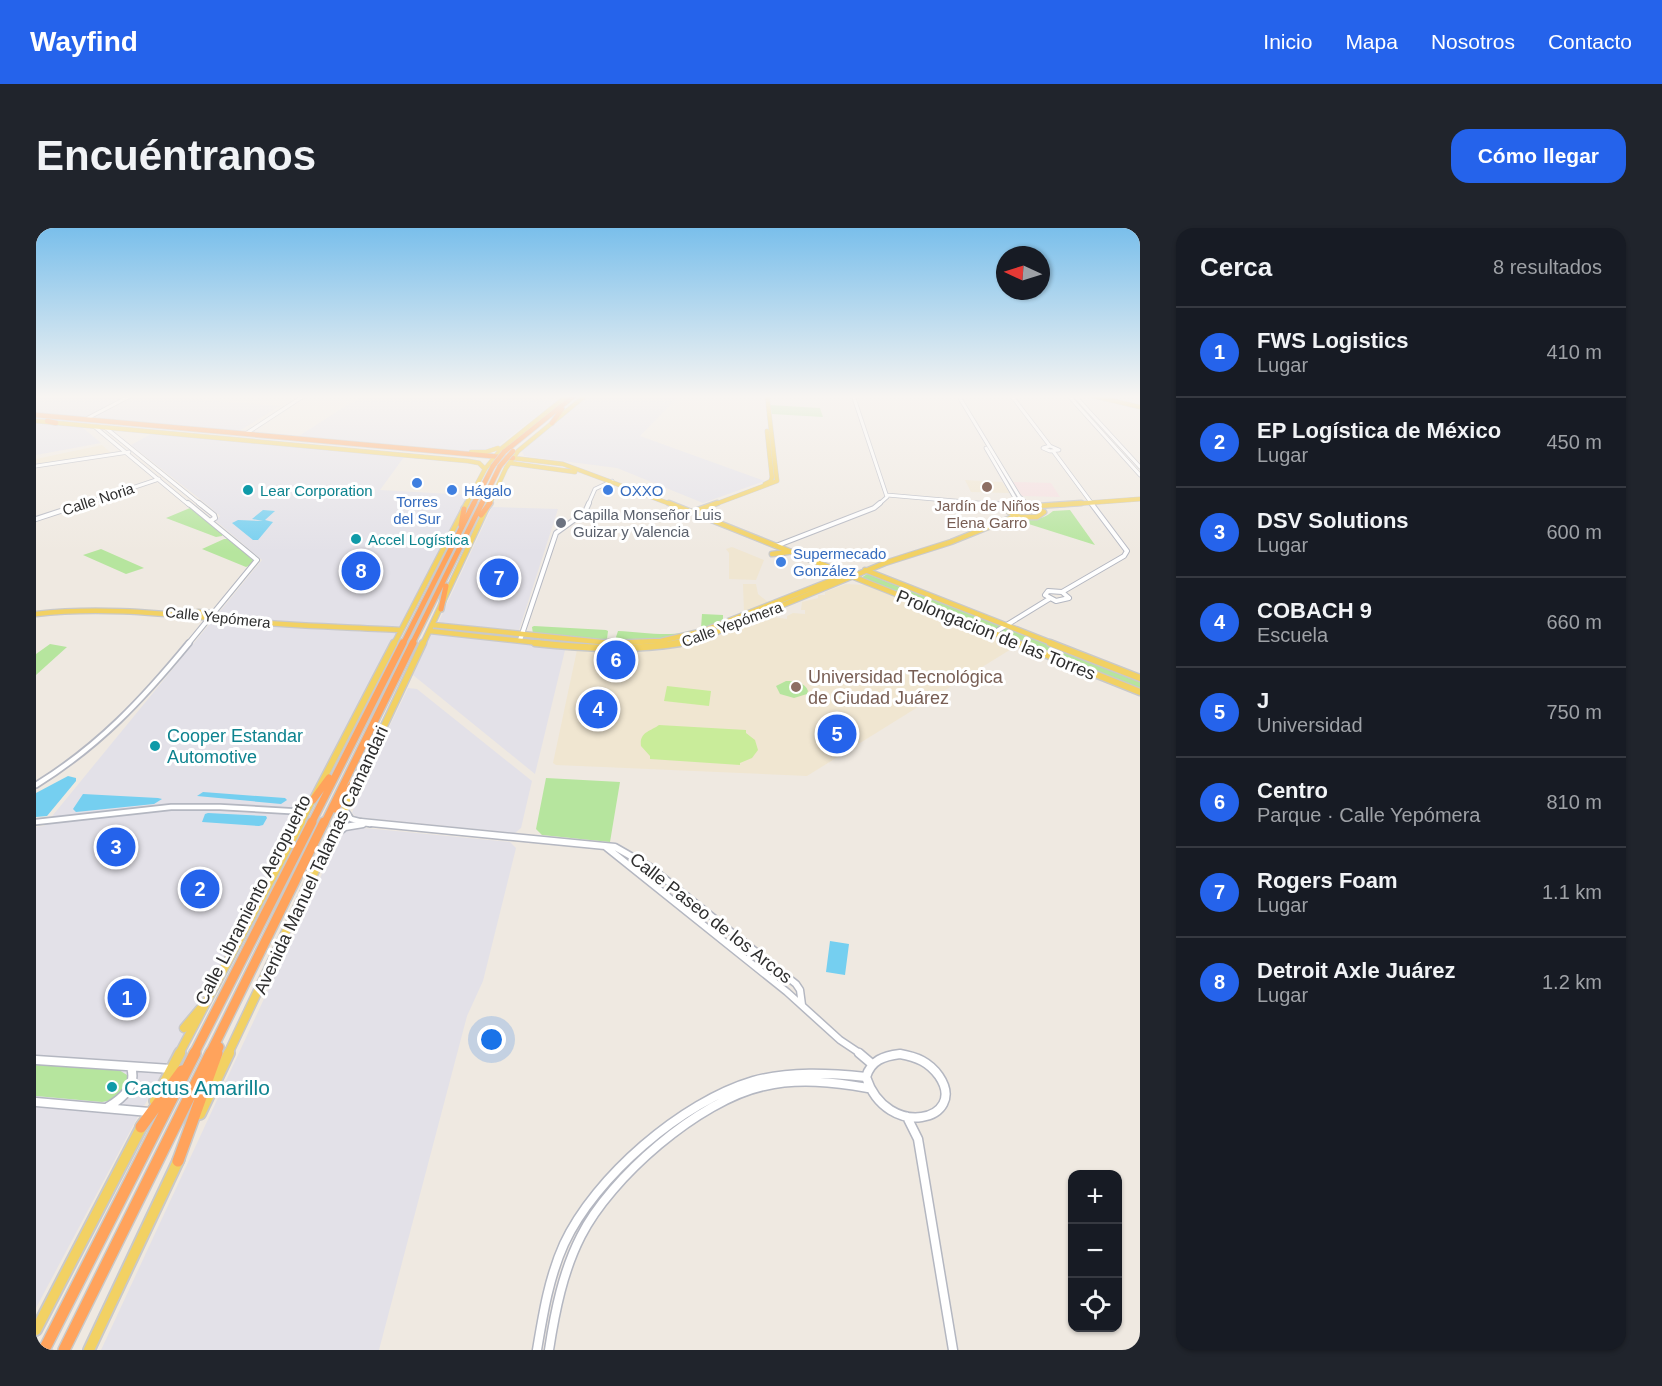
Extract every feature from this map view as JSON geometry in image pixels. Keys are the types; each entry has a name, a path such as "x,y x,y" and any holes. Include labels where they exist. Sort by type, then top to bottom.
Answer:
{"highway":[{"path":"339,447 354,450"},
{"path":"343,447 482,456 502,460"},
{"path":"387,447 475,459 502,460"},
{"path":"502,460 504,452 509,447"},
{"name":"Calle Libramiento Aeropuerto","path":"44,1350 348,749 502,460 517,447"},
{"path":"413,456 421,452 462,452"},
{"path":"475,459 482,456"},
{"path":"466,529 490,503"},
{"path":"464,509 466,529"},
{"name":"Calle Libramiento Aeropuerto","path":"64,1350 225,1027 316,838 448,576 466,529"},
{"path":"441,609 448,576"},
{"path":"313,800 348,749"},
{"path":"316,838 363,769"},
{"path":"178,1161 211,1073 225,1027"},
{"path":"141,1127 196,1050"}],"main road":[{"path":"323,447 473,461 559,463"},
{"path":"413,447 486,452 496,447"},
{"name":"Avenida Manuel Talamas Camandari","path":"89,1350 490,503 502,476 502,460 506,447"},
{"name":"Avenida Manuel Talamas Camandari","path":"36,1330 464,509 502,460 519,447"},
{"path":"691,512 777,481 772,447"},
{"path":"502,460 524,457 559,463 593,475"},
{"path":"502,460 593,475"},
{"path":"502,476 512,467 524,465"},
{"name":"Prolongacion de las Torres","path":"593,475 1140,692"},
{"path":"1035,506 1140,500"},
{"name":"Calle Yepómera","path":"850,576 860,570 947,541 1003,518 1008,509 1018,503 1035,506"},
{"name":"Calle Yepómera","path":"432,628 624,648 685,643 712,634 850,576 951,542 1018,516 1036,517 1051,509 1093,504"},
{"path":"1035,506 1044,512"},
{"path":"1008,509 1018,516"},
{"path":"772,554 790,552"},
{"path":"860,570 1140,678"},
{"name":"Calle Yepómera","path":"36,612 110,608 401,630"},
{"path":"184,1028 212,993"}],"street":[{"path":"36,784 89,750 117,727 257,560 121,447"},
{"path":"130,447 215,516 210,521"},
{"path":"871,447 887,496"},
{"path":"985,447 990,460 999,470 1018,503"},
{"path":"991,447 1018,496 1027,504"},
{"path":"1045,447 1043,448 1053,451 1059,449 1054,447"},
{"path":"1115,447 1140,475"},
{"path":"1122,447 1140,467"},
{"path":"36,465 134,451"},
{"path":"1049,599 1045,592 1062,592 1127,553 1123,544 1053,451"},
{"name":"Calle Noria","path":"36,518 158,478"},
{"path":"521,637 556,533 585,512 596,489 613,481"},
{"path":"776,546 874,508 887,496 1008,509"},
{"path":"992,634 1049,599 1068,600 1069,597 1062,592"},
{"path":"36,822 171,807 220,807 306,812"},
{"path":"345,810 351,819 364,823"},
{"path":"331,840 345,827 364,823"},
{"name":"Calle Paseo de los Arcos","path":"364,823 615,847 624,850 650,867 796,984 800,990 802,1005"},
{"name":"Calle Paseo de los Arcos","path":"605,847 623,859 872,1064"},
{"path":"900,1054 918,1058 934,1068 944,1082 946,1097 939,1110 925,1117 907,1117 883,1107 868,1088 866,1077 872,1064 884,1056 900,1054"},
{"path":"36,1060 171,1070"},
{"path":"106,1108 120,1099 130,1088 134,1076 130,1066"},
{"path":"537,1350 552,1280 570,1233 599,1190 649,1142 715,1095 753,1081 796,1074 866,1077"},
{"path":"549,1350 563,1282 581,1235 608,1196 648,1156 701,1113 753,1089 798,1082 844,1083 868,1088"},
{"path":"36,1102 148,1113"},
{"path":"907,1117 918,1139 953,1350"}],"shaded area":[{"path":"36,447 77,447 36,455"},
{"path":"91,447 105,447 111,453 36,464 36,459"},
{"path":"134,447 303,447 404,457 380,490 468,495 400,626 393,628 399,630 177,1049 136,1120 36,1308 36,827 44,826 262,560 216,521 220,516"},
{"path":"429,447 496,447 482,452"},
{"path":"526,447 672,447 765,481 703,503 617,468 524,456 522,451"},
{"name":"Jardín de Niños Elena Garro","path":"965,480 1002,482 1010,493 971,492"},
{"path":"1013,482 1051,483 1060,497 1022,496"},
{"path":"492,507 558,509 519,630 438,623"},
{"path":"732,547 764,560 756,580 729,579 729,553 726,549"},
{"path":"743,584 756,584 758,594 769,603 744,613"},
{"name":"Universidad Tecnológica de Ciudad Juárez","path":"846,584 865,585 1016,646 807,776 556,765 553,763 577,650 621,655 701,643 766,616 787,619 787,616 793,613 805,614 805,610 801,610 802,602 818,598 818,595 825,595 825,592"},
{"path":"432,633 566,646 535,774 413,675"},
{"path":"408,688 417,689 532,781 521,828 515,833 356,817 352,813 363,781"},
{"path":"354,827 510,842 516,848 483,981 467,1016 379,1350 101,1350 341,833"}],"green space":[{"path":"190,508 223,534 222,536 216,537 166,518"},
{"path":"1070,510 1095,545 1013,519 1038,518 1053,511"},
{"path":"229,539 256,563 246,567 202,549"},
{"path":"101,549 144,568 126,574 83,555"},
{"path":"867,574 1140,680 1140,692 861,578"},
{"path":"702,614 723,615 723,621 684,634 656,640 615,640 618,631 660,634 691,631 701,628"},
{"path":"532,627 608,631 607,639 603,640 533,634"},
{"path":"50,644 67,647 36,675 36,654"},
{"path":"786,681 802,684 807,688 807,694 794,698 780,694 776,686"},
{"path":"667,686 711,691 709,706 664,701"},
{"path":"590,688 611,690 606,708 586,708"},
{"path":"659,725 746,730 746,733 755,740 758,750 752,758 740,765 650,759 641,746 641,741 646,732"},
{"path":"546,778 620,782 610,842 542,835 536,829"},
{"path":"36,1063 119,1070 127,1075 127,1087 113,1100 102,1102 36,1096"}],"water":[{"path":"263,510 275,511 265,520 273,522 258,540 253,540 232,523 238,520 263,521 252,519"},
{"path":"68,776 76,778 76,781 47,816 36,817 36,793"},
{"path":"203,792 285,798 287,800 281,804 197,796"},
{"path":"83,794 162,799 154,804 76,812 73,809"},
{"path":"205,814 266,816 267,818 263,825 259,826 202,822"},
{"path":"830,941 849,944 845,975 826,972"}],"place":[{"name":"Torres del Sur","path":"417,483"},
{"name":"Jardín de Niños Elena Garro","path":"987,487"},
{"name":"Lear Corporation","path":"248,490"},
{"name":"Hágalo","path":"452,490"},
{"name":"OXXO","path":"608,490"},
{"name":"Capilla Monseñor Luis Guizar y Valencia","path":"561,523"},
{"name":"Accel Logística","path":"356,539"},
{"name":"Supermecado González","path":"781,562"},
{"name":"Detroit Axle Juárez","path":"361,571"},
{"name":"Rogers Foam","path":"499,578"},
{"name":"Centro","path":"616,660"},
{"name":"Universidad Tecnológica de Ciudad Juárez","path":"796,687"},
{"name":"COBACH 9","path":"598,709"},
{"name":"J","path":"837,734"},
{"name":"Cooper Estandar Automotive","path":"155,746"},
{"name":"DSV Solutions","path":"116,847"},
{"name":"EP Logística de México","path":"200,889"},
{"name":"FWS Logistics","path":"127,998"},
{"name":"Cactus Amarillo","path":"112,1087"}]}
